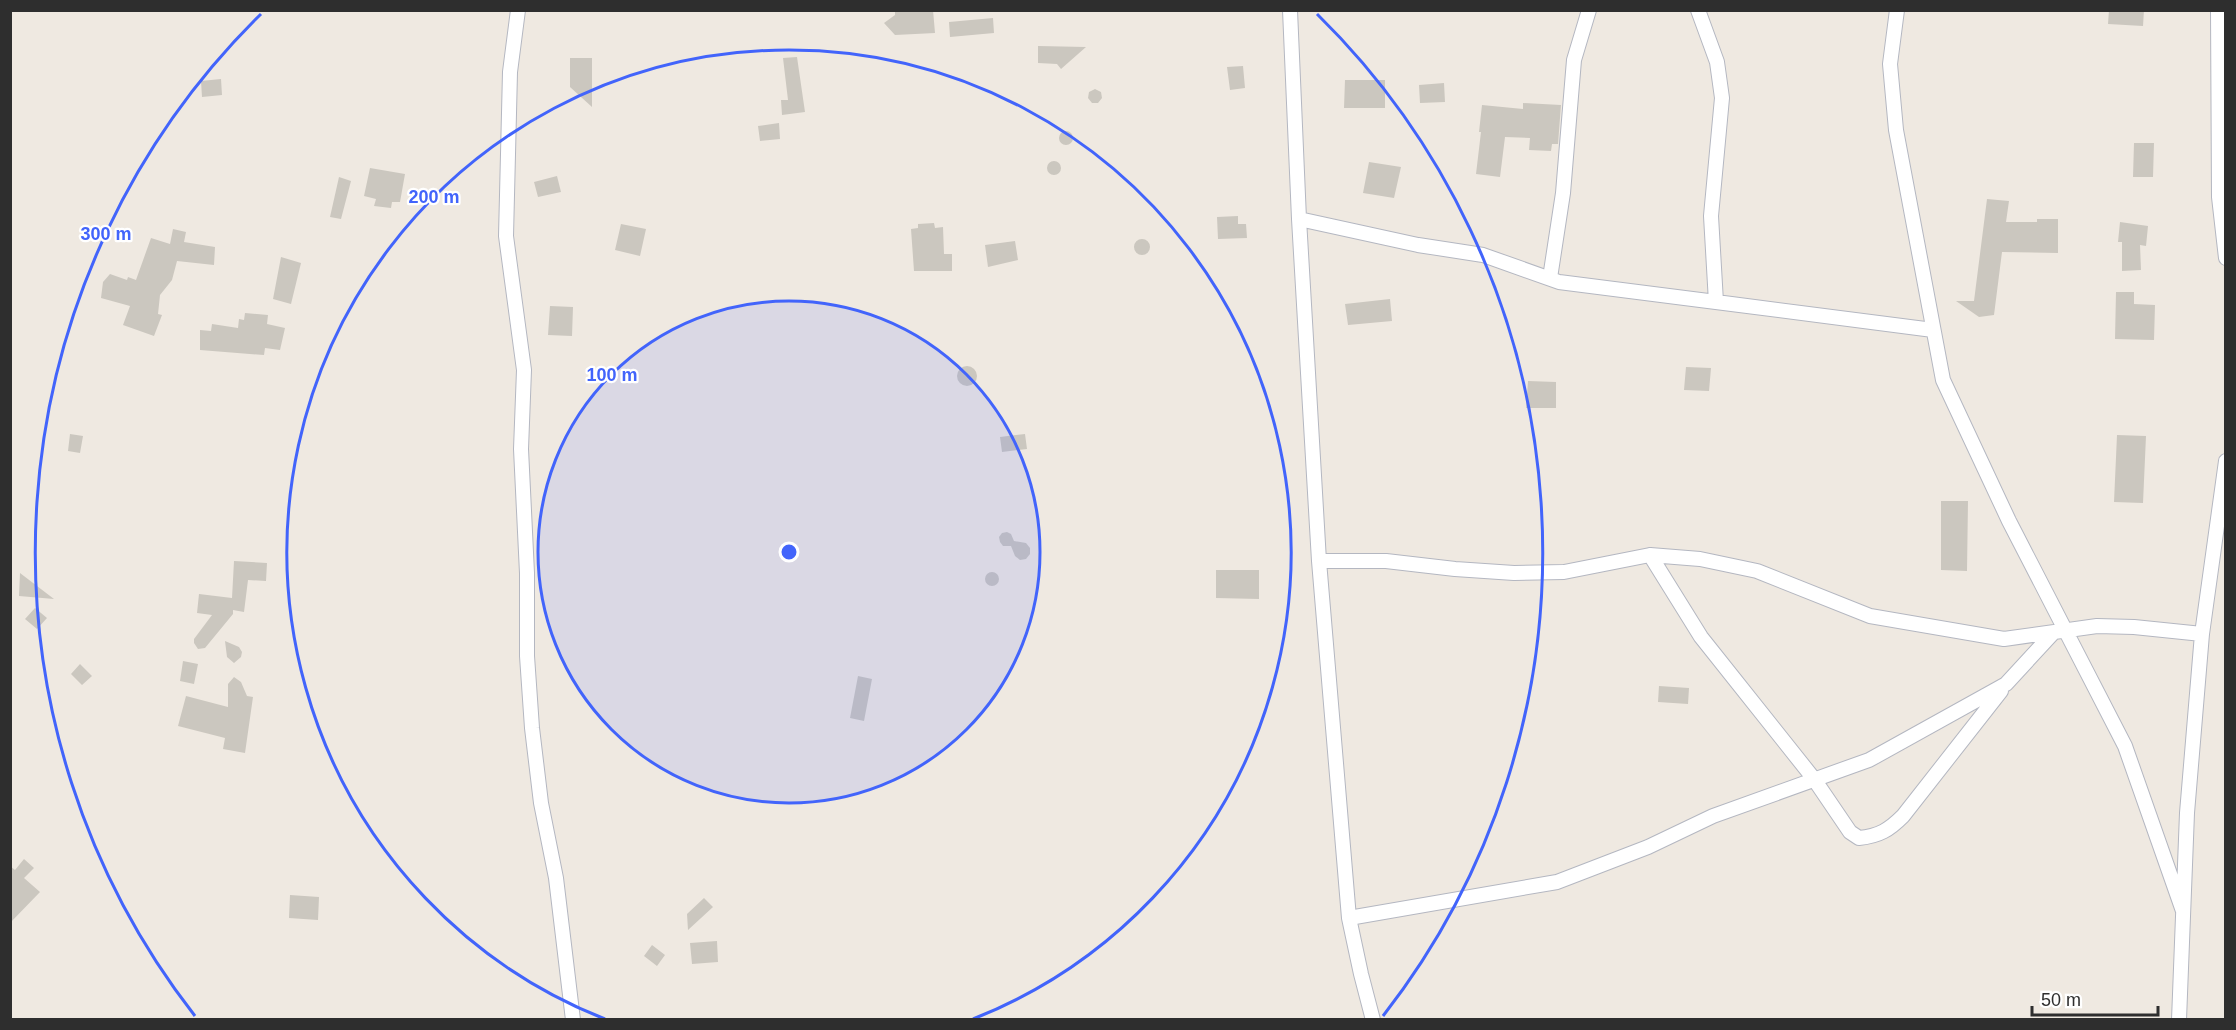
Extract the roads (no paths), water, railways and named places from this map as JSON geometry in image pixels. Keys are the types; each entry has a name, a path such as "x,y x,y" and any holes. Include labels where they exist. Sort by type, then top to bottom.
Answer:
{"street":[{"path":"518,10 510,72 506,236 524,370 521,449 527,573 527,656 532,728 541,803 556,878 573,1020"},
{"path":"1290,10 1299,219 1319,561 1349,918 1373,1020"},
{"path":"1550,278 1563,193 1574,60 1589,10"},
{"path":"1698,10 1717,62 1722,99 1711,216 1716,302"},
{"path":"1897,10 1890,64 1891,94 1943,380 2060,632 2125,746 2183,911"},
{"path":"2218,10 2222,197 2226,258"},
{"path":"1299,219 1418,245 1483,255 1559,282 1933,330"},
{"path":"2179,1020 2187,813 2202,634 2226,460"},
{"path":"1319,561 1386,561 1514,573 1564,572 1650,555 1700,560 1757,571 1870,616 2004,639 2097,626 2134,627 2202,634"},
{"path":"1650,555 1701,637 1814,779 1850,832 1859,838 1876,836 1890,829 1903,816 2006,684 2060,632"},
{"path":"1349,918 1557,882 1648,847 1713,816 1869,759 2006,684"}]}
